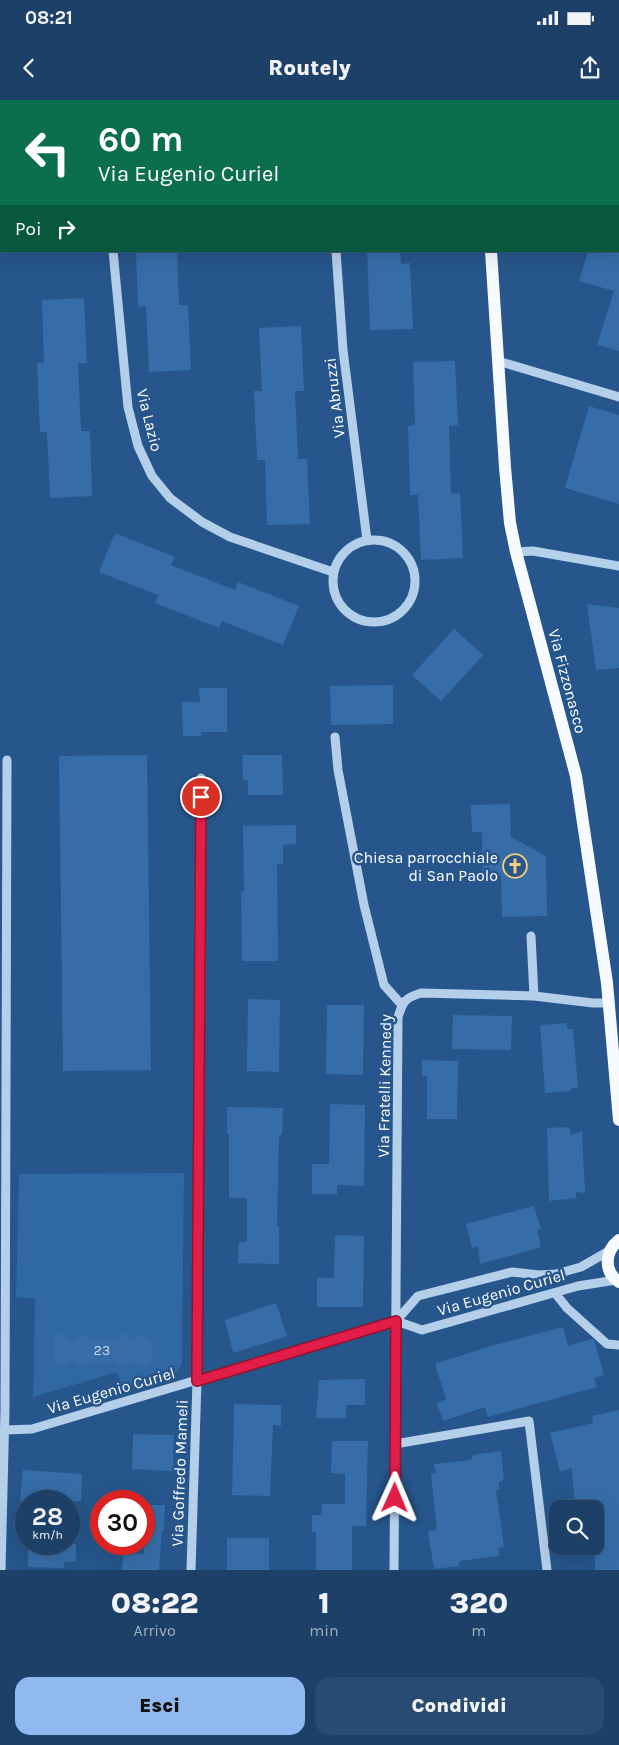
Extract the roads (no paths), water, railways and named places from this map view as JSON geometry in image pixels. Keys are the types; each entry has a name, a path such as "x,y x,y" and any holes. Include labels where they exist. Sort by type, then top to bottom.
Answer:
{"main road":[{"name":"Via Fizzonasco","path":"491,252 510,523 516,552 576,776 610,1003 619,1120"},
{"path":"618,1281 608,1267 607,1259 609,1251 619,1240"}],"street":[{"name":"Via Lazio","path":"113,252 128,407 138,446 152,476 170,498 202,522 230,537 333,572"},
{"name":"Via Abruzzi","path":"336,252 343,350 367,540"},
{"path":"498,361 619,397"},
{"path":"367,540 383,540 398,547 409,559 415,574 414,590 408,605 396,616 380,622 364,622 350,615 338,603 333,588 333,572 340,557 352,546 367,540"},
{"path":"516,552 533,551 619,566"},
{"path":"335,737 338,770 364,905 384,985 402,1005"},
{"path":"0,1570 5,1430 3,1252 7,760"},
{"name":"Via Goffredo Mameli","path":"190,1570 197,1381 201,778"},
{"path":"531,936 534,996"},
{"name":"Via Fratelli Kennedy","path":"394,1570 398,1017 402,1005 409,997 421,993 534,996 593,1003 610,1003"},
{"name":"Via Eugenio Curiel","path":"5,1430 32,1429 396,1321 418,1296 512,1272 539,1275 556,1274 581,1268 609,1251"},
{"name":"Via Eugenio Curiel","path":"396,1321 422,1330 589,1284 618,1281"},
{"path":"555,1293 567,1308 607,1344 619,1345"},
{"path":"395,1444 529,1421 547,1570"}],"place":[{"name":"Chiesa parrocchiale di San Paolo","path":"515,866"}]}
